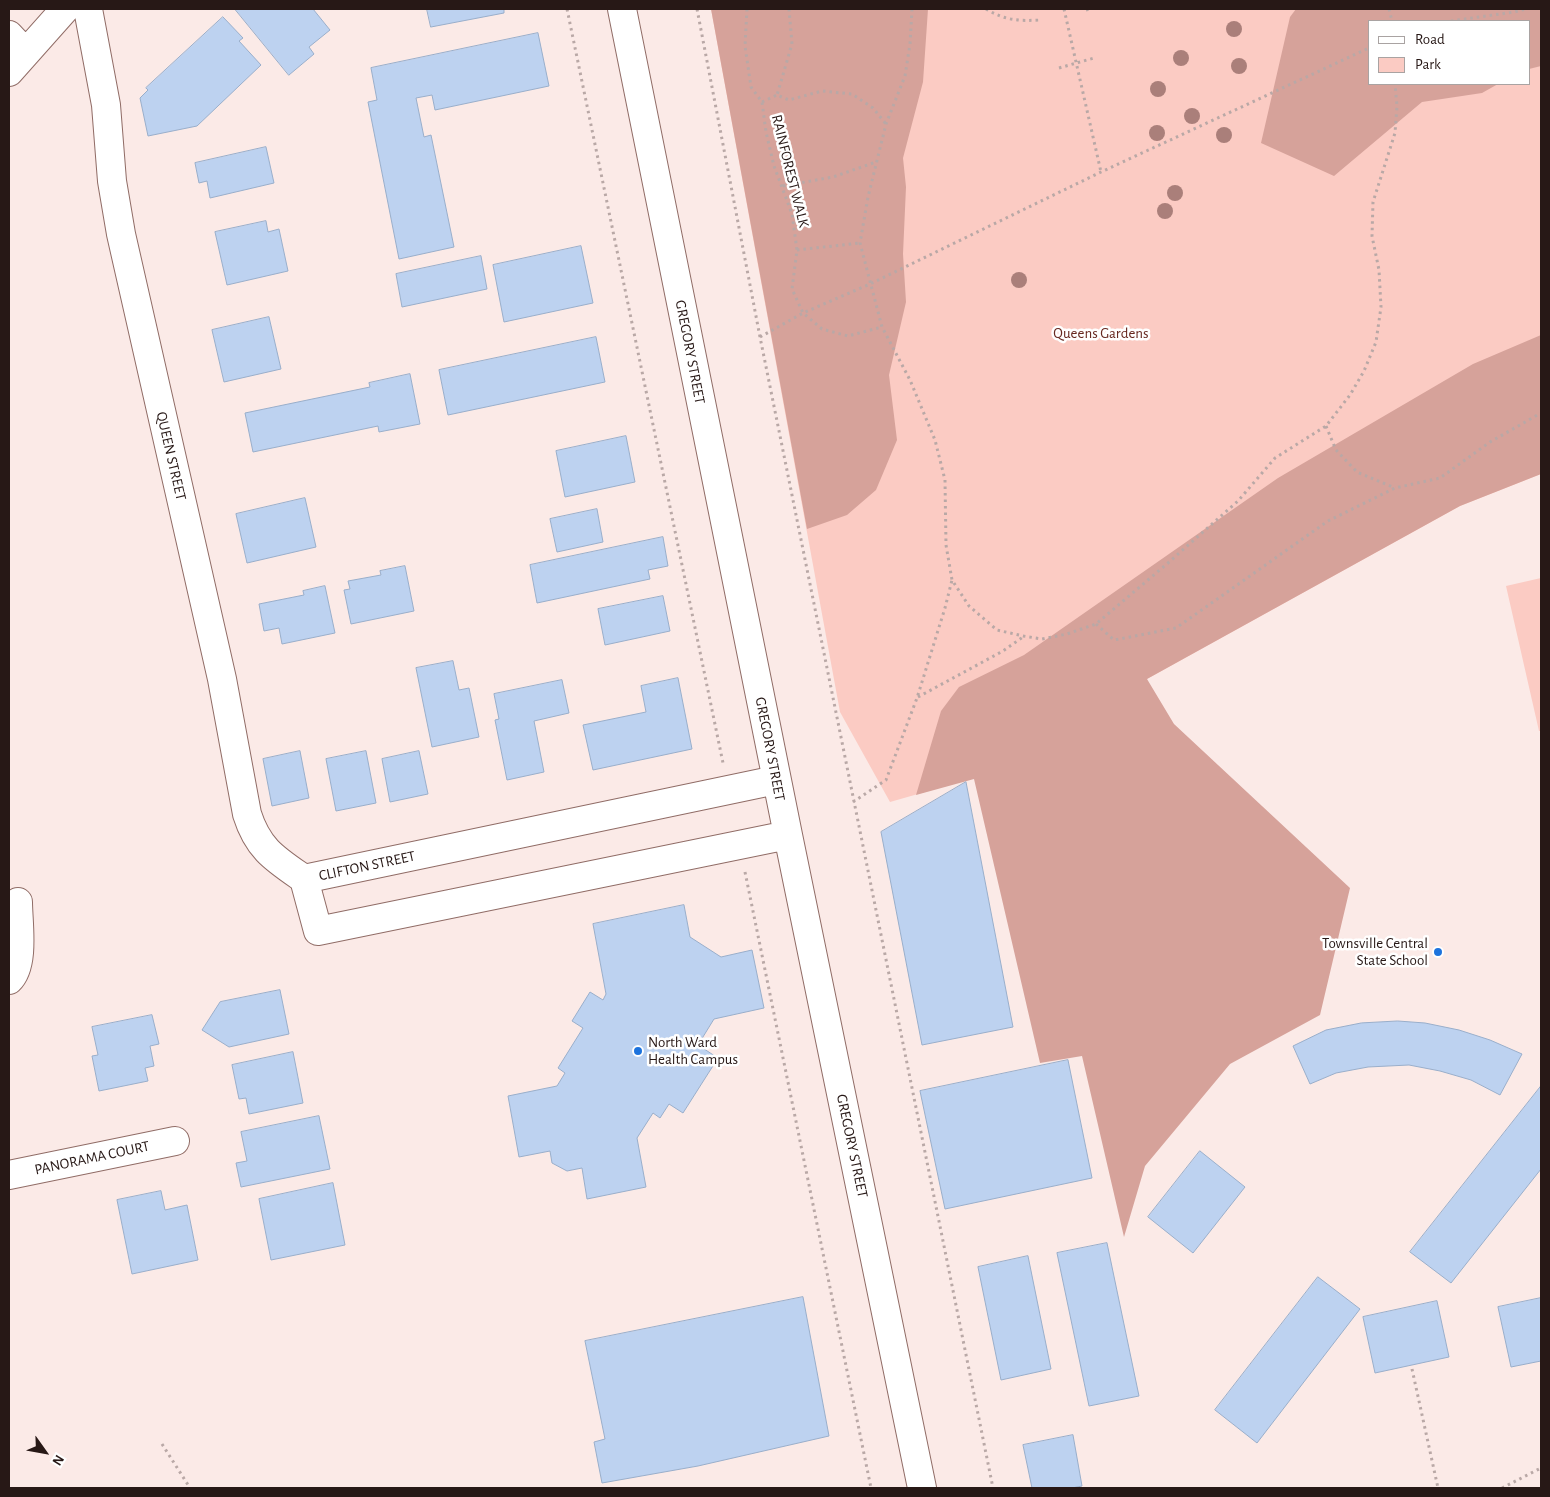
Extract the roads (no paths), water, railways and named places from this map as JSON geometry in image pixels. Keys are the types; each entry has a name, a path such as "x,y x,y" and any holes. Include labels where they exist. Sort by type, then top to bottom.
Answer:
{"street":[{"path":"14,53 65,9"},
{"name":"QUEEN STREET","path":"88,9 106,105 112,181 121,234 222,679 247,814 262,846 278,861 304,879"},
{"name":"GREGORY STREET","path":"622,9 776,780 922,1488"},
{"name":"CLIFTON STREET","path":"776,780 304,879 318,931 788,835"},
{"path":"9,980 15,971 19,953 18,902"},
{"name":"PANORAMA COURT","path":"9,1175 176,1141"}],"place":[{"name":"Townsville Central State School","path":"1438,952"},
{"name":"North Ward Health Campus","path":"638,1051"}],"park label":[{"name":"Queens Gardens","path":"1101,333"}]}
